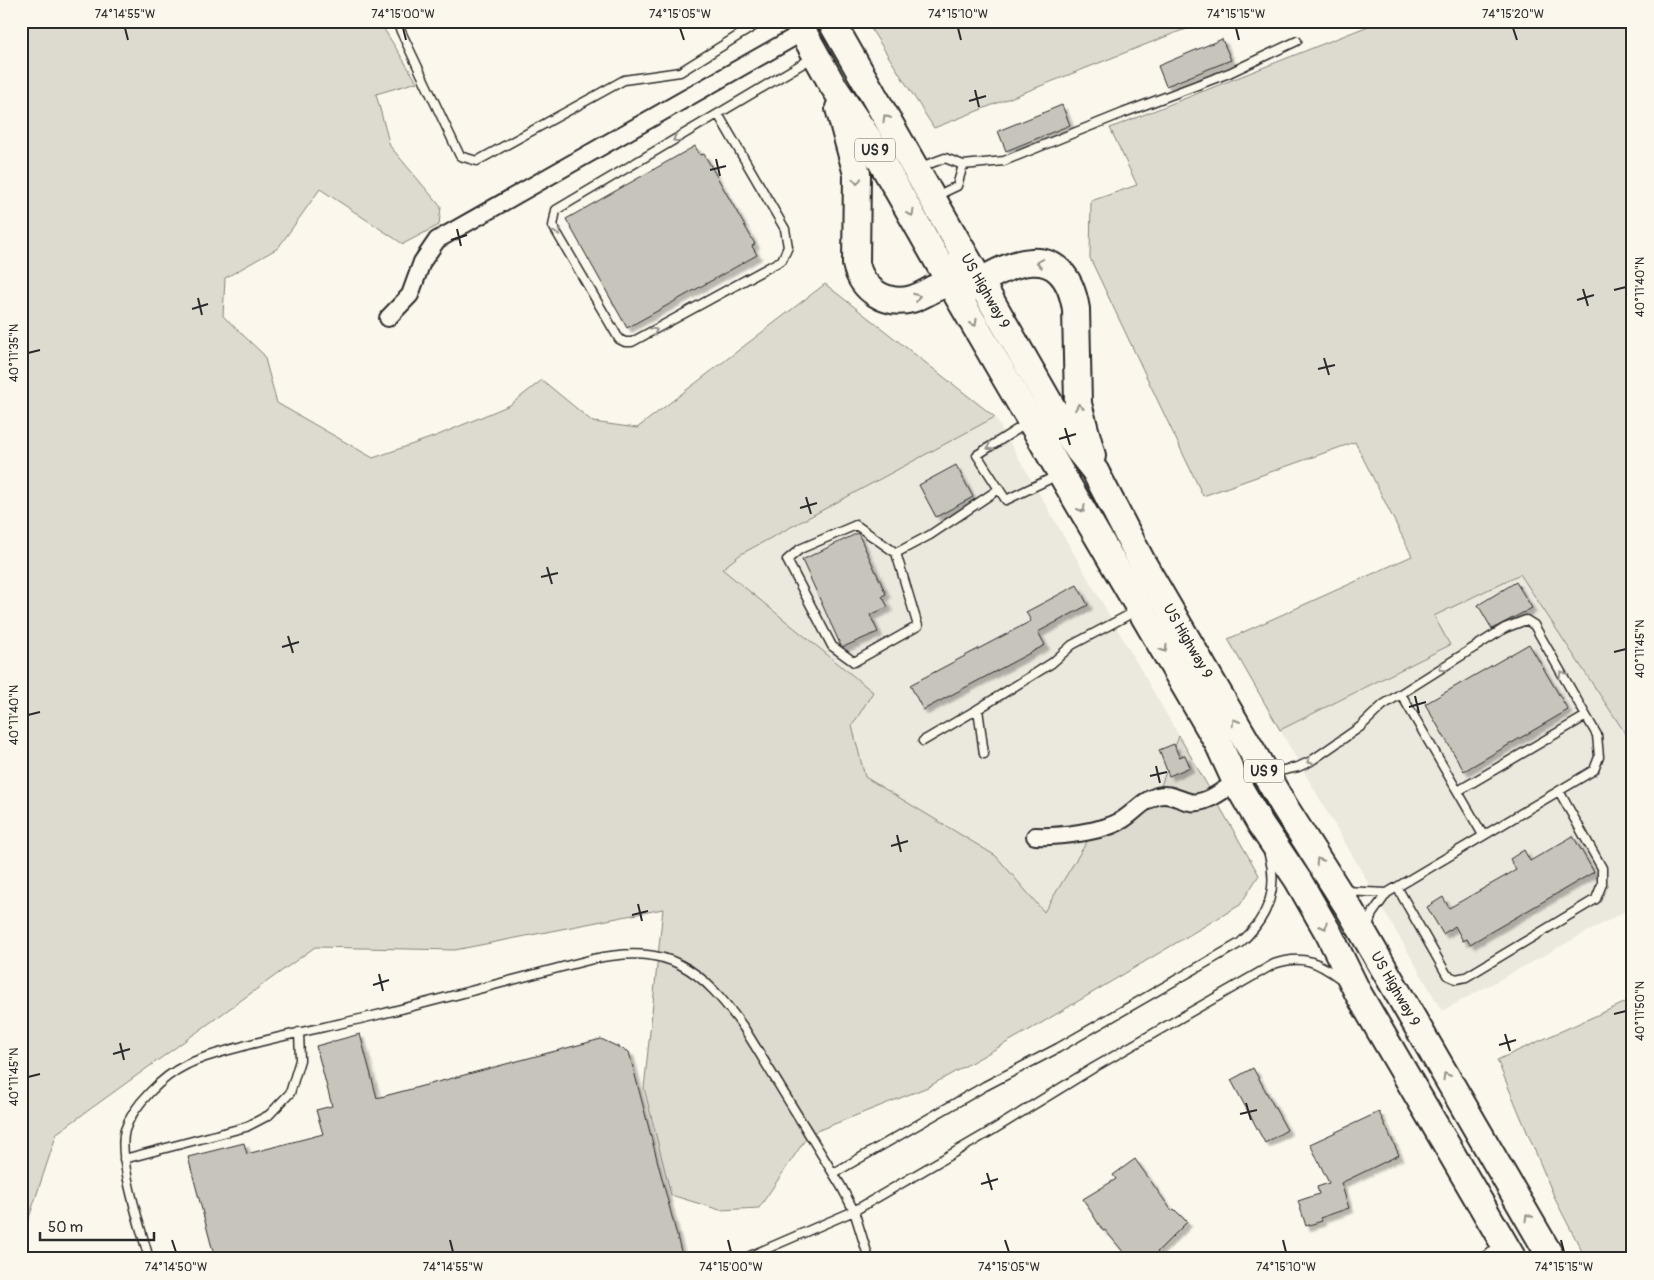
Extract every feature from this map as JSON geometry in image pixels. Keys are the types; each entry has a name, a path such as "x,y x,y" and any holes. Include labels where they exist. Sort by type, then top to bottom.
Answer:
{"highway":[{"name":"US Highway 9","path":"831,21 1065,430 1095,471 1142,562 1265,774 1364,935 1552,1259"},
{"name":"US Highway 9","path":"800,27 832,84 868,138 1218,743 1236,782 1261,825 1280,852 1338,948 1358,993 1509,1252"},
{"path":"832,84 857,174 856,264 864,284 873,293 882,298 897,301 954,289 980,281 1009,267 1028,261 1041,261 1054,266 1070,283 1074,294 1078,404 1095,471"},
{"path":"954,289 960,247"}],"street":[{"path":"388,318 410,295 422,262 437,240 800,27"},
{"path":"1035,836 1053,837 1103,828 1123,820 1146,801 1156,796 1166,794 1197,802 1216,795 1236,782"}],"lane":[{"path":"396,21 460,156 477,161 624,80 680,72 762,21"},
{"path":"916,169 945,158 963,165 1004,161 1229,73 1298,41"},
{"path":"718,114 785,229 788,247 782,260 632,342 625,342 620,339 553,226 556,210 815,56"},
{"path":"932,198 957,186 963,165"},
{"path":"1031,421 977,455 1006,500 1061,473"},
{"path":"896,553 930,535 998,489"},
{"path":"856,525 896,553 918,626 854,662 832,646 787,560 800,549 856,525"},
{"path":"923,741 978,710 1052,663 1072,645 1140,608"},
{"path":"1265,774 1298,767 1312,761 1360,727 1383,705 1505,628 1526,620 1534,625 1597,735 1599,757 1594,770 1387,893 1372,914 1364,935"},
{"path":"1401,694 1483,836"},
{"path":"978,710 984,754"},
{"path":"1458,791 1586,716"},
{"path":"1397,887 1446,975 1456,980 1466,977 1596,899 1602,884 1602,868 1559,791"},
{"path":"834,1172 985,1086 1058,1048 1240,943 1260,921 1269,904 1272,888 1272,866 1261,825"},
{"path":"1337,890 1387,893"},
{"path":"149,1259 124,1159 125,1130 131,1115 154,1089 177,1070 206,1056 299,1032 372,1016 612,955 635,953 662,957 679,963 703,979 728,1005 834,1172 854,1211 869,1259"},
{"path":"743,1259 854,1211 991,1131 1095,1067 1274,964 1285,960 1300,959 1314,962 1326,968 1358,993"},
{"path":"124,1159 246,1127 269,1115 290,1093 300,1060 299,1032"},
{"path":"1480,1259 1509,1252"}],"shaded area":[{"path":"21,21 379,21 417,82 376,94 390,146 441,207 439,225 403,244 320,189 278,248 225,278 223,316 264,355 277,403 373,458 436,436 510,405 542,380 593,422 637,428 825,284 995,417 741,554 722,569 873,692 852,726 865,777 996,856 1044,912 1096,827 1158,794 1179,736 1259,875 1240,905 1038,1025 928,1087 809,1134 759,1208 720,1210 671,1195 644,1088 663,909 455,950 315,947 57,1133 21,1242"},
{"path":"866,21 1216,21 1180,31 934,128"},
{"path":"1381,21 1633,21 1633,745 1520,574 1434,616 1450,645 1280,730 1228,639 1412,556 1355,442 1203,496 1090,258 1091,201 1137,185 1110,128"},
{"path":"995,417 1179,736 1158,794 1096,827 1044,912 995,856 865,777 852,726 722,569 741,554"},
{"path":"1520,574 1633,745 1633,907 1442,1011 1280,730 1450,645 1433,616"},
{"path":"1633,999 1633,1259 1586,1259 1556,1201 1497,1060"}],"building":[{"path":"1222,39 1231,60 1166,86 1158,66"},
{"path":"1062,105 1070,125 1006,151 998,131"},
{"path":"695,146 700,155 704,154 755,244 752,246 757,255 627,328 566,219"},
{"path":"956,465 973,497 936,517 919,485"},
{"path":"858,533 886,594 882,596 888,607 870,615 878,632 843,647 802,560"},
{"path":"1516,582 1532,608 1492,629 1478,605"},
{"path":"1077,585 1088,605 1038,632 1045,645 923,710 910,685 1031,621 1026,612"},
{"path":"1529,644 1568,710 1464,771 1425,704"},
{"path":"1174,744 1179,757 1185,755 1190,767 1169,776 1159,750"},
{"path":"1573,836 1594,872 1470,944 1467,939 1463,941 1455,926 1443,934 1427,907 1443,897 1449,908 1516,870 1510,859 1524,850 1530,861"},
{"path":"360,1034 377,1098 601,1039 629,1052 683,1259 215,1259 188,1157 244,1143 247,1154 323,1134 316,1110 332,1106 316,1046"},
{"path":"1253,1068 1287,1130 1265,1143 1231,1080"},
{"path":"1379,1112 1399,1155 1341,1183 1349,1208 1320,1218 1322,1221 1306,1226 1298,1201 1319,1194 1317,1187 1329,1183 1310,1144"},
{"path":"1135,1159 1172,1211 1174,1209 1187,1222 1157,1252 1162,1259 1129,1259 1105,1230 1103,1231 1083,1199 1116,1179 1113,1175"}]}
